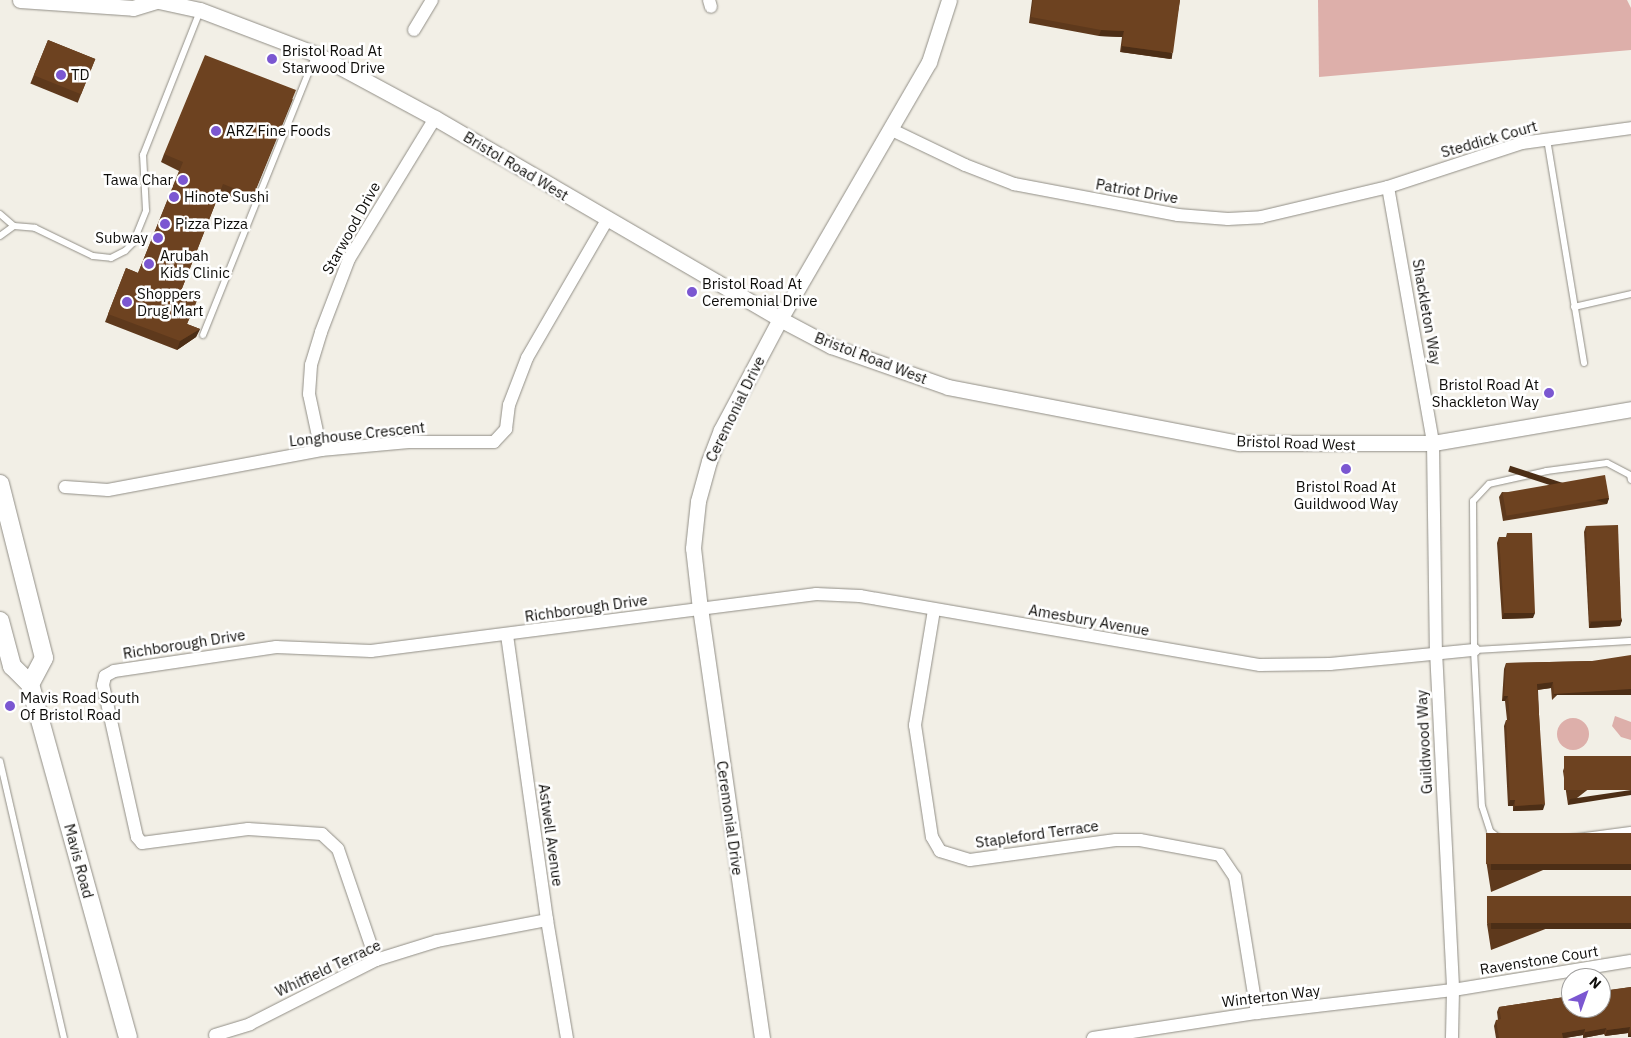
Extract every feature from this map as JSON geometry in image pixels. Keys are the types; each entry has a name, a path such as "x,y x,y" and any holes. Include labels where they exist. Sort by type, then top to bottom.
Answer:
{"main road":[{"path":"0,484 44,658 30,684"},
{"name":"Mavis Road","path":"0,621 12,666 30,684 128,1038"}],"street":[{"name":"Bristol Road West","path":"20,0 133,8 155,0 202,5 316,54 435,118 607,220 831,346 948,387 1238,443 1433,443 1631,409"},
{"path":"414,30 432,0"},
{"name":"Ceremonial Drive","path":"762,1038 700,609 693,548 698,502 708,460 780,319 928,62 948,0"},
{"name":"Starwood Drive","path":"321,450 309,394 311,366 321,332 349,259 435,118"},
{"name":"Steddick Court","path":"1388,187 1522,143 1631,128"},
{"name":"Patriot Drive","path":"890,129 965,165 1014,184 1178,215 1228,220 1261,217 1388,187"},
{"name":"Shackleton Way","path":"1388,187 1433,443"},
{"name":"Longhouse Crescent","path":"65,487 108,490 321,450 409,442 480,444 494,442 503,435 526,358 607,220"},
{"name":"Guildwood Way","path":"1433,443 1436,651 1453,990 1452,1038"},
{"name":"Amesbury Avenue","path":"700,609 816,594 860,596 1260,666 1330,664 1436,651 1474,650"},
{"name":"Richborough Drive","path":"376,960 338,849 322,834 248,829 142,843 137,837 103,685 105,676 114,671 276,647 371,651 700,609"},
{"name":"Stapleford Terrace","path":"934,610 915,725 932,837 940,850 954,858 970,860 1116,840 1140,840 1220,854 1235,877 1257,1013"},
{"name":"Astwell Avenue","path":"507,635 547,920 567,1038"},
{"name":"Whitfield Terrace","path":"215,1035 250,1024 376,960 437,941 547,920"},
{"name":"Ravenstone Court","path":"1453,990 1631,962"},
{"name":"Winterton Way","path":"1093,1038 1257,1013 1453,990"}],"lane":[{"path":"0,214 14,226 35,228 102,259 117,256 133,243 146,210 143,155 202,5"},
{"path":"203,335 316,54"},
{"path":"1547,139 1584,363"},
{"path":"0,236 14,226"},
{"path":"1574,307 1631,294"},
{"path":"1631,480 1630,475 1608,463 1547,471 1489,484 1473,501 1474,650 1482,806 1490,831 1509,846 1631,830"},
{"path":"1474,650 1631,641"},
{"path":"0,761 64,1038"}],"shaded area":[{"path":"1318,0 1627,0 1631,8 1631,50 1319,77"},
{"path":"1615,716 1631,722 1631,740 1621,737 1612,726"},
{"path":"1573,718 1579,719 1584,723 1588,728 1588,740 1584,745 1579,749 1573,750 1567,749 1562,745 1558,740 1557,734 1558,728 1562,723 1567,719"}],"building":[{"path":"1033,0 1180,0 1173,53 1122,46 1124,31 1101,30 1031,17"},
{"name":"TD","path":"48,40 95,59 81,94 34,75"},
{"path":"205,55 296,90 253,196 223,184 181,291 198,298 187,324 200,329 180,341 108,314 126,268 138,273 183,162 164,154"},
{"path":"1605,475 1609,498 1507,516 1503,493"},
{"path":"1618,525 1621,620 1589,621 1586,526"},
{"path":"1507,533 1532,533 1535,613 1504,613 1499,537 1507,537"},
{"path":"1631,655 1631,689 1554,694 1553,682 1537,684 1545,804 1515,806 1515,800 1510,800 1506,720 1510,720 1508,696 1504,696 1506,663 1592,661"},
{"path":"1564,756 1631,756 1631,790 1564,790"},
{"path":"1486,833 1631,833 1631,864 1486,864"},
{"path":"1487,896 1631,896 1631,923 1487,923"},
{"path":"1631,987 1631,1032 1630,1027 1607,1030 1606,1028 1585,1032 1585,1029 1562,1033 1563,1038 1499,1038 1496,1020 1501,1019 1499,1007 1561,998 1561,1018 1611,1018 1611,990"}],"place":[{"name":"Bristol Road At Starwood Drive","path":"272,59"},
{"name":"TD","path":"61,75"},
{"name":"ARZ Fine Foods","path":"216,131"},
{"name":"Tawa Char","path":"183,180"},
{"name":"Hinote Sushi","path":"174,197"},
{"name":"Pizza Pizza","path":"165,224"},
{"name":"Subway","path":"158,238"},
{"name":"Arubah Kids Clinic","path":"149,264"},
{"name":"Bristol Road At Ceremonial Drive","path":"692,292"},
{"name":"Shoppers Drug Mart","path":"127,302"},
{"name":"Bristol Road At Shackleton Way","path":"1549,393"},
{"name":"Bristol Road At Guildwood Way","path":"1346,469"},
{"name":"Mavis Road South Of Bristol Road","path":"10,706"}]}
